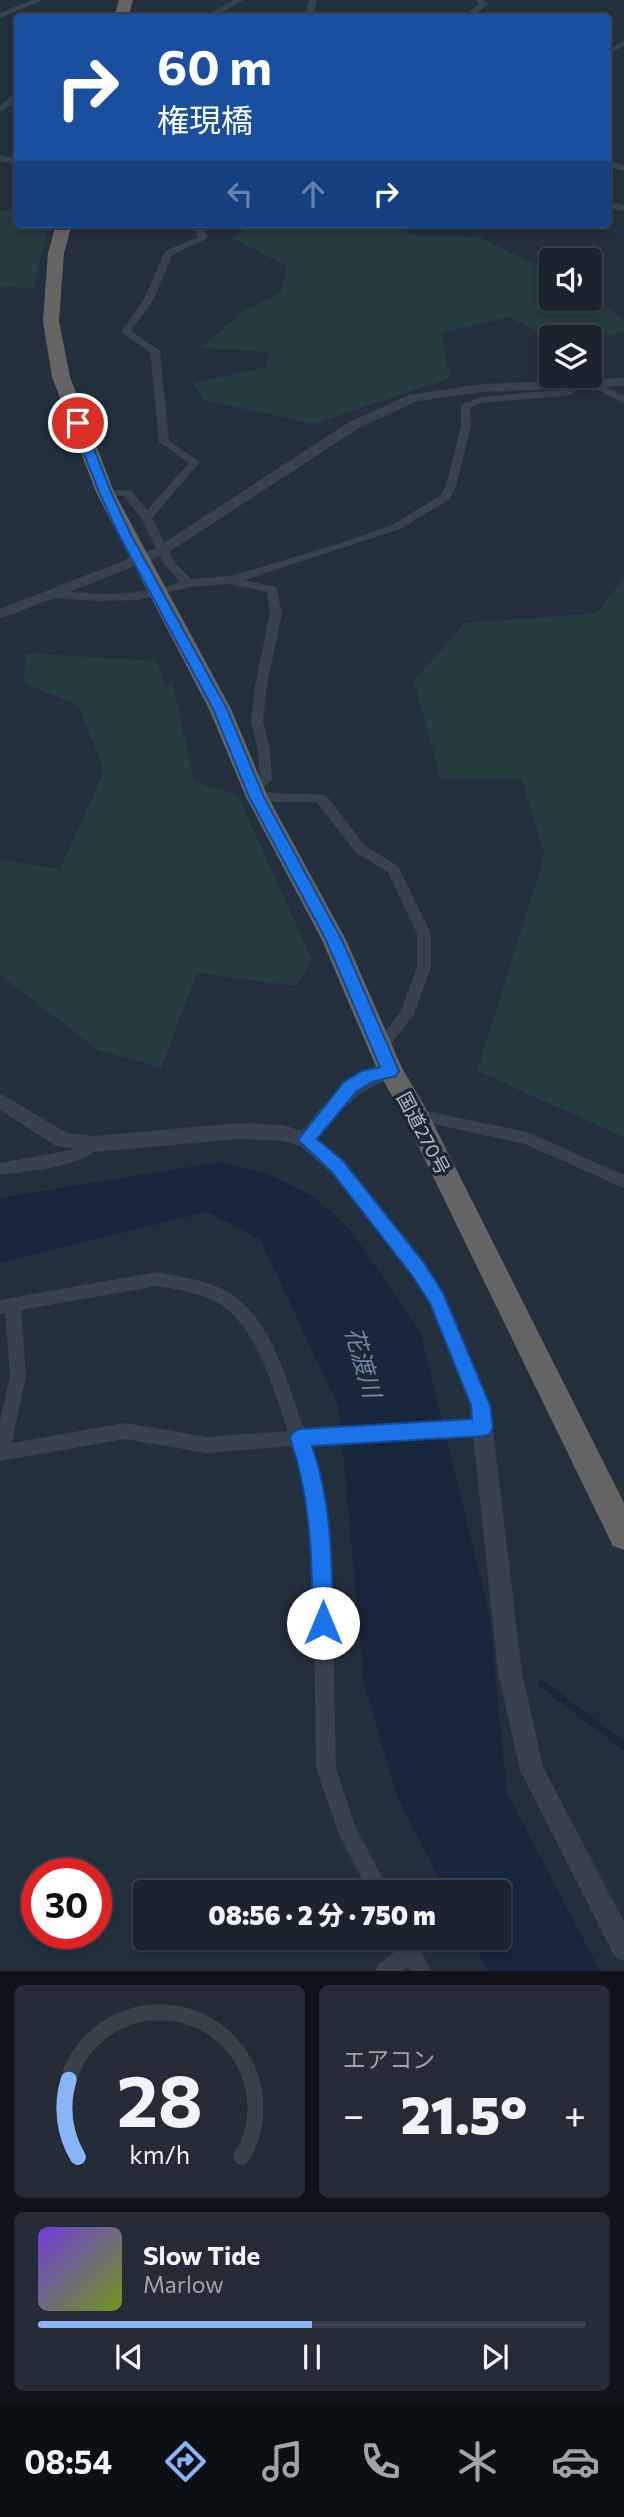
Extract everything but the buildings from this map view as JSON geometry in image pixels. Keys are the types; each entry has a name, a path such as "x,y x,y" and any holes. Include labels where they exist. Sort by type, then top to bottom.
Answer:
{"highway":[{"name":"国道270号","path":"63,228 56,253 51,321 61,377 105,492 124,533 220,709 255,793 334,940 391,1071 416,1115 624,1535"}],"street":[{"path":"0,16 39,0"},
{"path":"213,14 239,0"},
{"path":"470,14 484,4 480,0"},
{"path":"0,110 14,98"},
{"path":"146,518 195,462 164,442 155,351 126,332 149,299 168,253 203,238 198,228"},
{"path":"602,383 624,382"},
{"path":"0,614 161,551 354,425 414,398 483,388 539,386"},
{"path":"48,594 101,599 171,591 189,583 232,580 396,527 446,497 466,426 465,407 480,400 570,392 575,388"},
{"path":"601,388 624,400"},
{"path":"105,492 127,493 146,518 161,551 183,581 189,583"},
{"path":"232,580 272,590 276,612 261,685 257,721 266,780 255,793"},
{"path":"255,793 321,798 360,849 393,869 424,934 424,967 407,1014 382,1046"},
{"path":"306,1140 350,1087 368,1076 391,1071"},
{"path":"0,1101 63,1140 93,1144 239,1131 283,1133 306,1140 337,1166 418,1268 437,1299 475,1387 483,1427 510,1672 532,1770 624,1948"},
{"path":"416,1115 527,1138 624,1182"},
{"path":"0,1170 74,1156 93,1144"},
{"path":"374,1880 347,1830 326,1768 322,1542 308,1462 300,1438 264,1343 248,1318 218,1294 157,1279 6,1306 18,1375 1,1453 125,1431 207,1445 300,1438 322,1436 483,1427"},
{"path":"386,1971 403,1950"},
{"path":"410,1950 421,1971"}],"green space":[{"path":"0,211 14,211 14,228 48,228 33,289 0,286"},
{"path":"248,228 398,228 420,236 479,237 539,266 539,311 602,311 602,304 624,320 624,332 602,337 602,325 539,325 539,333 509,317 441,333 450,378 314,424 203,400 194,383 266,367 269,352 200,348 245,310 281,292 287,266 232,238"},
{"path":"624,578 624,1137 477,1071 545,855 522,779 441,779 414,681 465,623 597,613"},
{"path":"26,653 157,661 165,687 173,683 194,782 238,795 312,960 296,986 197,973 161,1068 98,1050 0,975 0,860 60,869 104,771 79,706 23,683"}],"water":[{"name":"花渡川","path":"221,1162 268,1174 315,1197 351,1231 421,1334 489,1613 507,1793 600,1971 488,1971 477,1950 511,1950 511,1880 440,1880 397,1797 364,1682 339,1408 260,1239 207,1212 0,1263 0,1198"}],"waterway":[{"path":"542,1684 624,1746"}],"route":[{"path":"78,423 124,533 220,709 257,797 334,940 391,1071 368,1076 350,1087 306,1140 337,1166 418,1268 437,1299 475,1387 480,1405 483,1427 300,1438 308,1462 322,1542 323,1623"}]}
